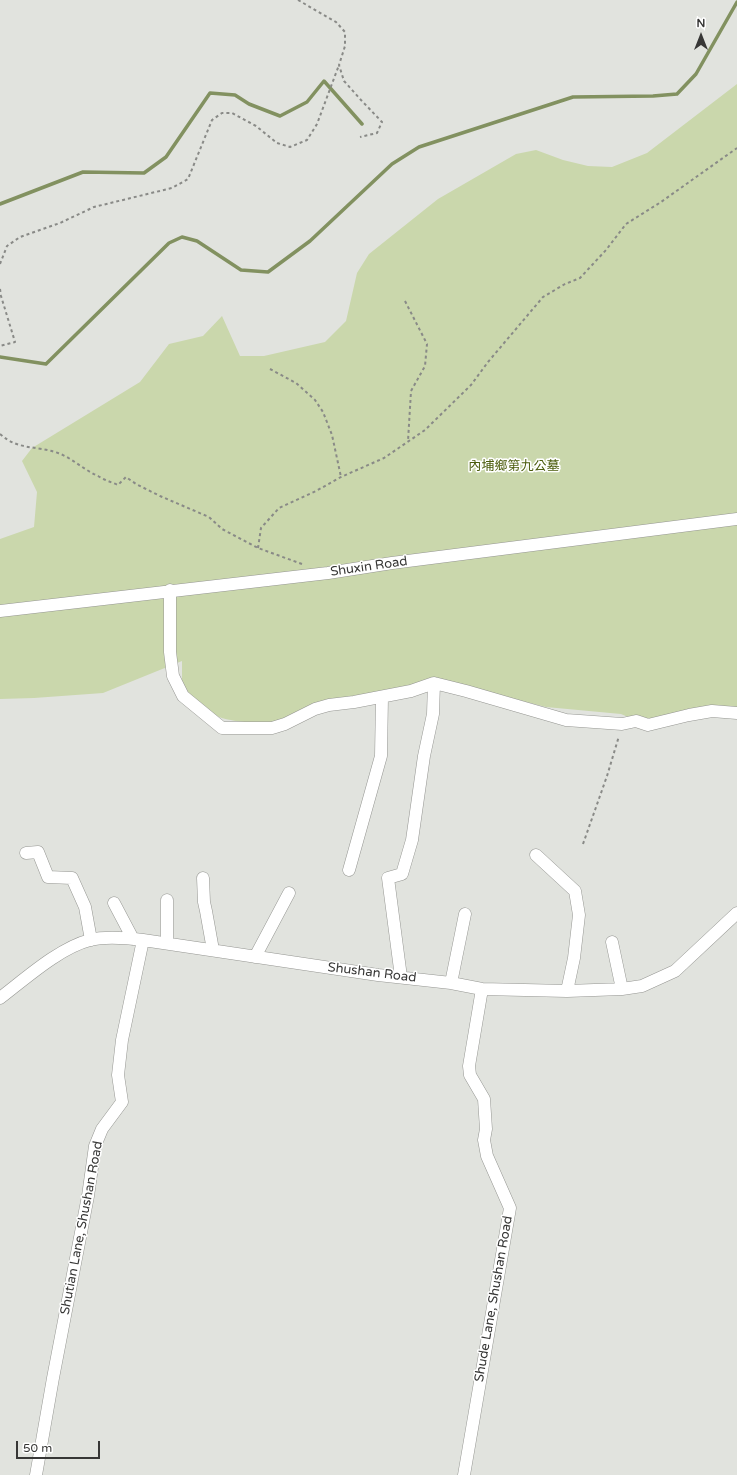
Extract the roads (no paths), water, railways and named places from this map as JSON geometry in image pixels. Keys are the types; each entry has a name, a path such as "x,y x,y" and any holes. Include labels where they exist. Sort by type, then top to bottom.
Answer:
{"street":[{"name":"Shuxin Road","path":"0,611 170,590 328,573 392,563 737,519"},
{"path":"170,590 170,652 173,676 183,696 222,728 272,728 329,705 354,702 411,691 434,683 566,720 622,724 636,721 648,725 712,711 737,713"},
{"path":"401,977 388,878 402,874 412,840 424,756 433,714 434,683"},
{"path":"349,870 381,756 382,697"},
{"path":"26,853 38,852 48,877 72,878 85,907 91,940"},
{"path":"536,855 575,891 579,915 574,958 567,992"},
{"path":"203,878 204,902 213,950"},
{"path":"255,957 289,893"},
{"path":"166,900 167,943"},
{"path":"114,903 138,939"},
{"name":"Shushan Road","path":"0,998 68,949 91,940 121,938 138,939 255,957 451,983 482,989 567,992 622,989 642,986 675,971 737,913"},
{"path":"451,983 465,914"},
{"name":"Shutian Lane, Shushan Road","path":"36,1475 88,1196 95,1146 102,1129 122,1102 118,1075 138,939"},
{"path":"612,942 622,989"},
{"name":"Shude Lane, Shushan Road","path":"464,1475 510,1208 487,1156 484,1140 486,1129 484,1099 470,1075 469,1070 482,989"}],"waterway":[{"path":"0,357 46,364 169,243 182,237 197,241 241,270 268,272 310,241 392,164 419,147 573,97 653,96 677,94 696,74 737,2"},
{"path":"0,204 83,172 144,173 166,157 210,93 235,95 249,104 280,116 307,102 324,81 362,124"}],"park label":[{"name":"內埔鄉第九公墓","path":"514,467"}]}
